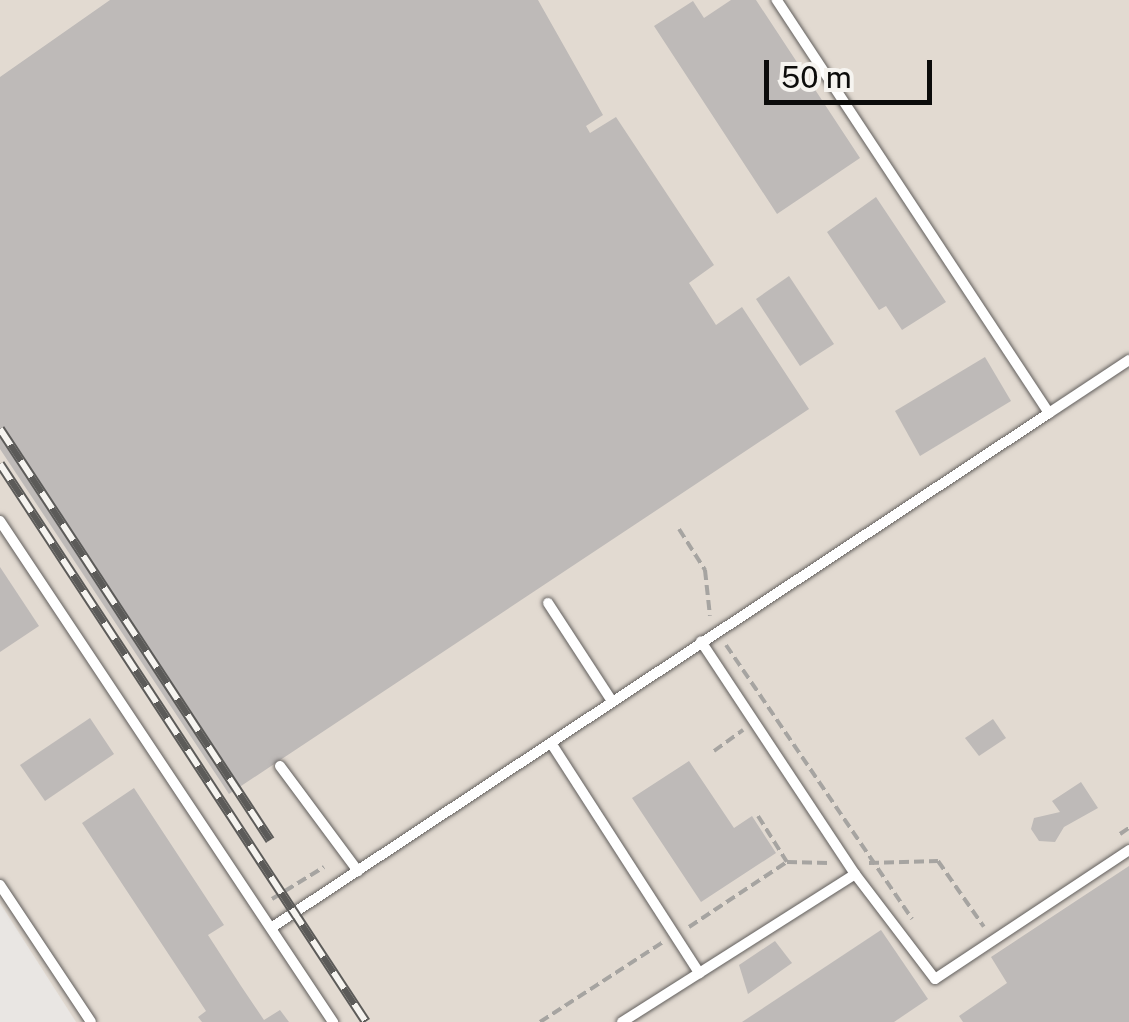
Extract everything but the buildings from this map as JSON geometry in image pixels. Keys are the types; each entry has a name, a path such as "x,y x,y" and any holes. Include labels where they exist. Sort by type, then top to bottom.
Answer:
{"lane":[{"path":"776,0 1049,412"},
{"path":"271,928 1129,360"},
{"path":"0,521 333,1022"},
{"path":"548,603 612,701"},
{"path":"700,641 856,874 935,980 1129,850"},
{"path":"551,742 699,973"},
{"path":"280,766 358,871"},
{"path":"622,1022 856,874"},
{"path":"0,885 91,1022"}],"path":[{"path":"679,529 705,570 715,632 912,919"},
{"path":"758,816 786,862"},
{"path":"258,909 324,867"}],"shaded area":[{"path":"0,0 1129,0 1129,1022 76,1022 0,903"}],"railway":[{"path":"0,429 270,840"},
{"path":"0,464 366,1022"}]}
